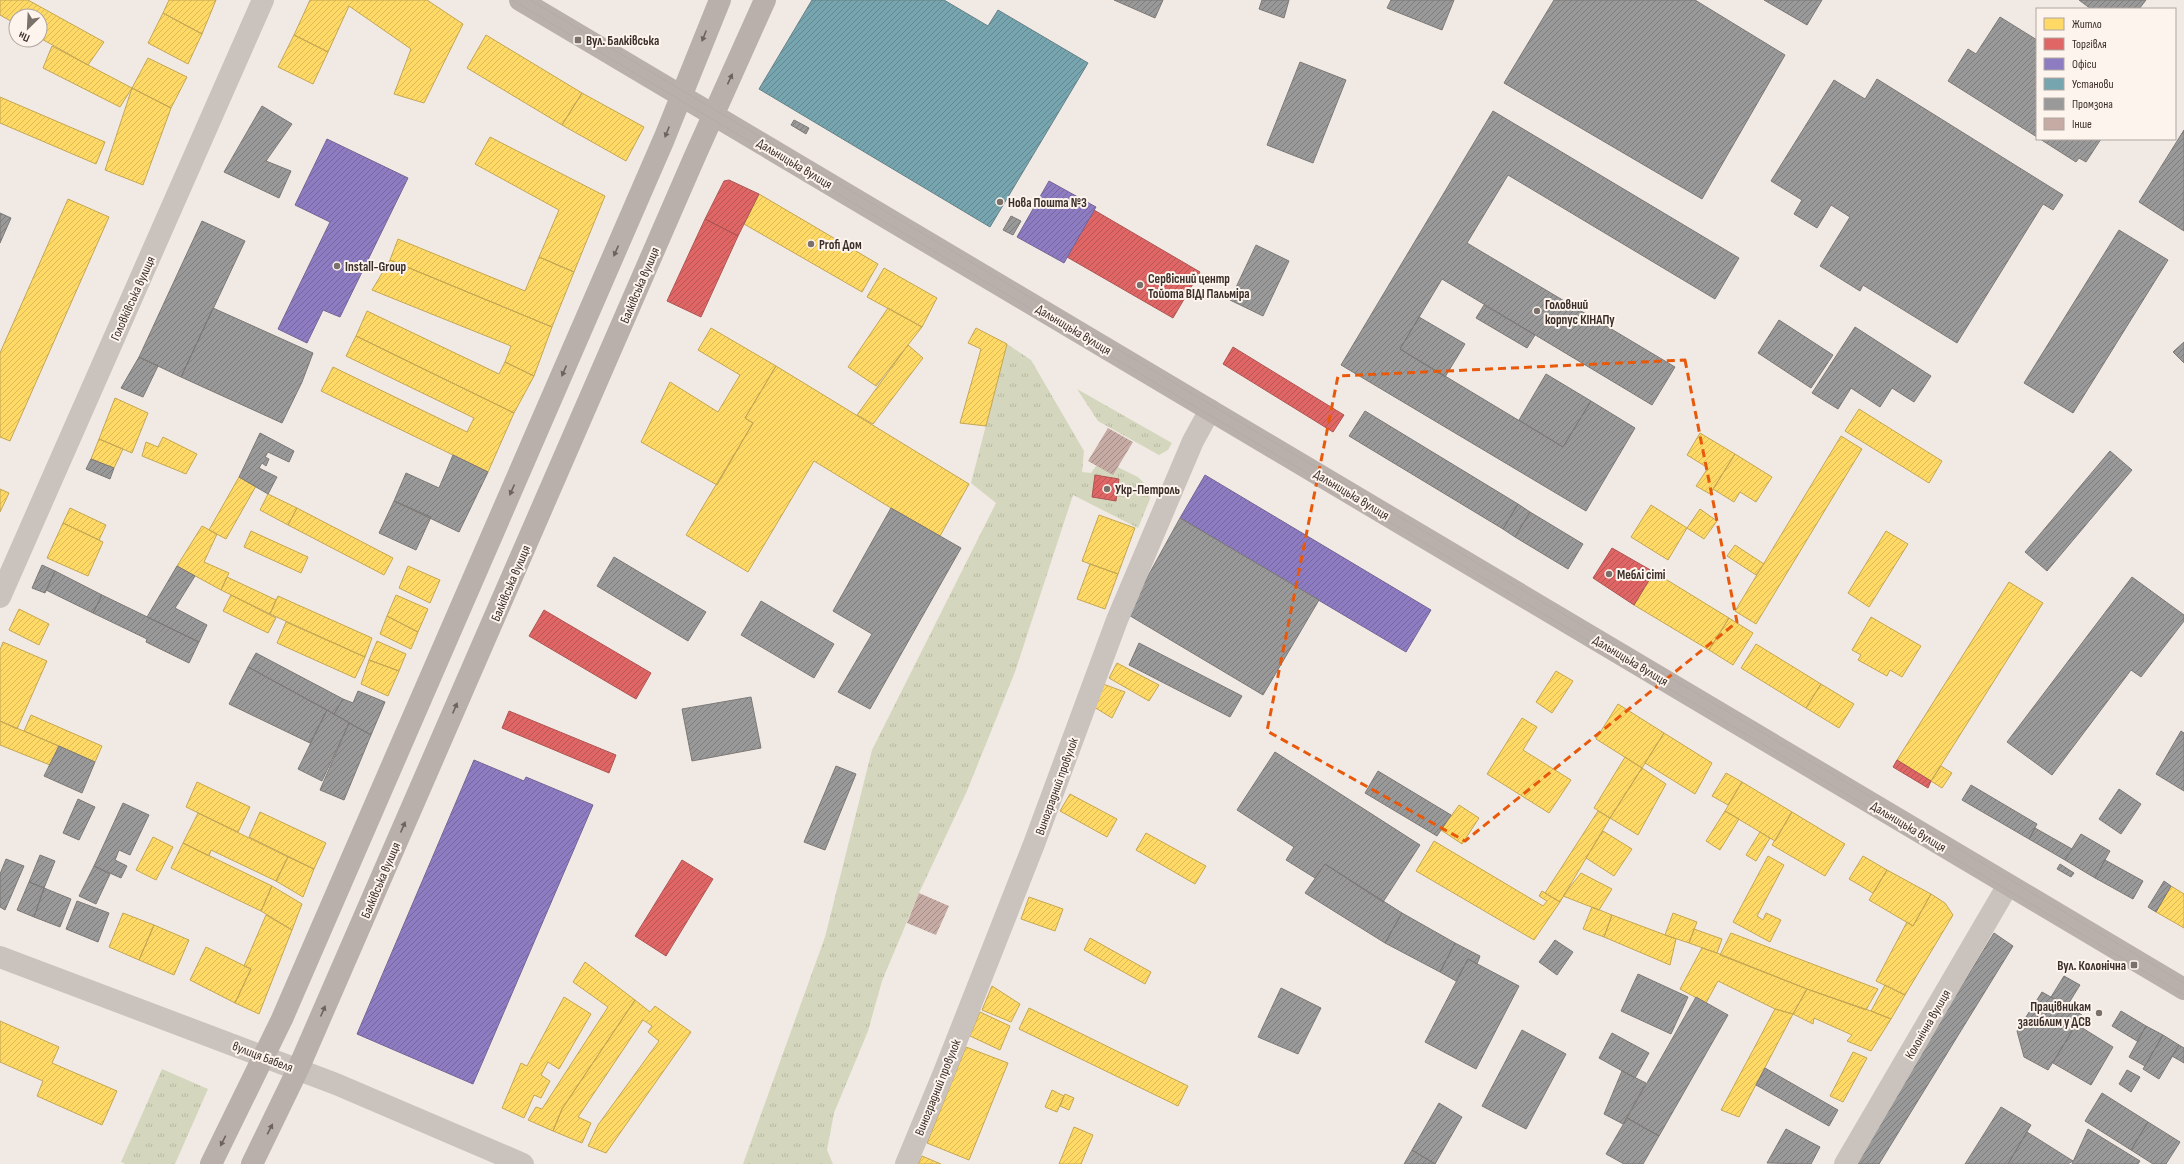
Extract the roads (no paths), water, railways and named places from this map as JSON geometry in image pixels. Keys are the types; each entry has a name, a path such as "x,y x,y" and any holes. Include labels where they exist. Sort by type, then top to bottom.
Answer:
{"main road":[{"name":"Дальницька вулиця","path":"520,0 2184,989"},
{"path":"211,1164 264,1056 648,176 720,0"},
{"name":"Балківська вулиця","path":"252,1164 298,1069 713,114 765,0"}],"street":[{"name":"Головківська вулиця","path":"0,597 263,0"},
{"name":"Виноградний провулок","path":"906,1164 943,1075 1034,844 1117,620 1193,441 1210,410"},
{"name":"Колонічна вулиця","path":"1845,1164 2008,885"},
{"name":"вулиця Бабеля","path":"0,957 298,1069 523,1164"}],"tram line":[{"path":"512,0 2184,995"},
{"path":"530,0 2184,983"}],"place":[{"name":"Вул. Балківська","path":"578,40"},
{"name":"Нова Пошта №3","path":"1000,202"},
{"name":"Profi Дом","path":"811,244"},
{"name":"Install-Group","path":"337,266"},
{"name":"Сервісний центр Тойота ВІДІ Пальміра","path":"1140,285"},
{"name":"Головний корпус КІНАПу","path":"1537,311"},
{"name":"Укр-Петроль","path":"1107,489"},
{"name":"Меблі сіті","path":"1609,574"},
{"name":"Вул. Колонічна","path":"2134,965"},
{"name":"Працівникам загиблим у ДСВ","path":"2099,1013"}]}
